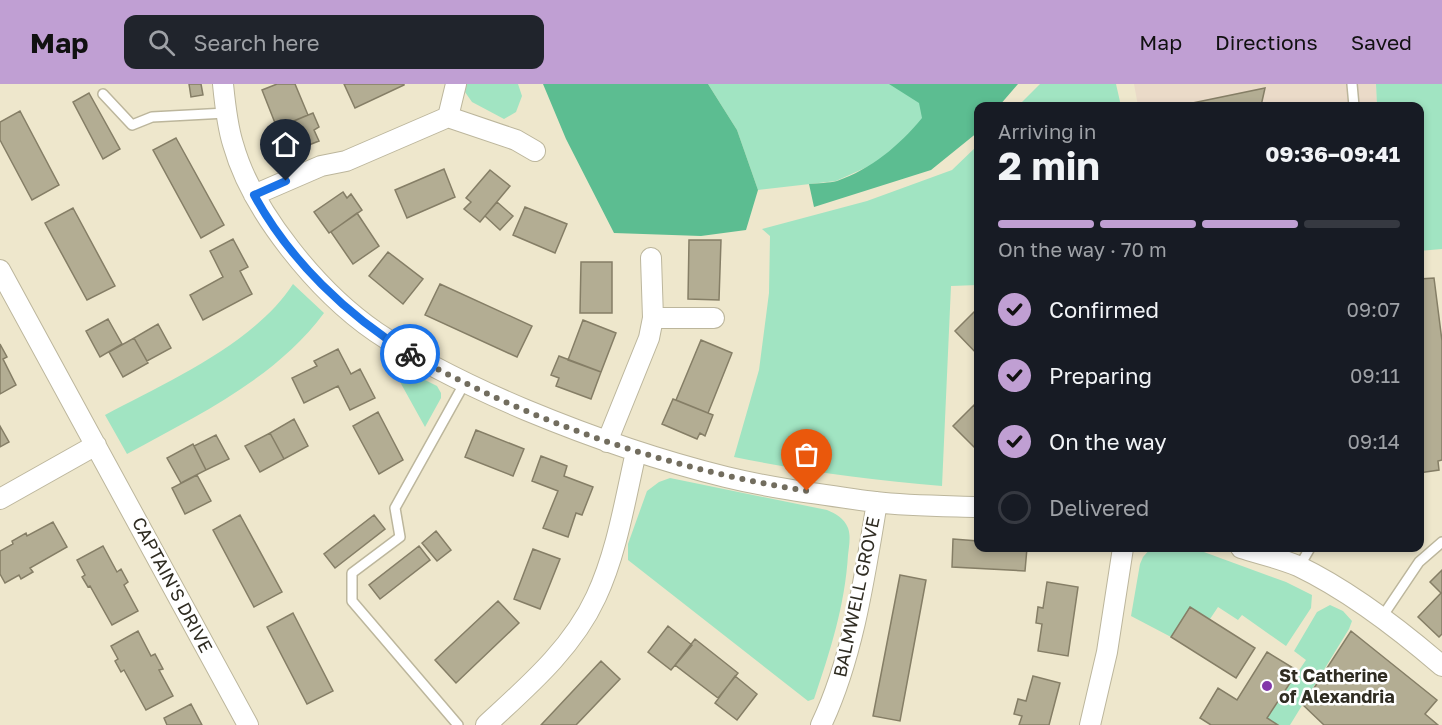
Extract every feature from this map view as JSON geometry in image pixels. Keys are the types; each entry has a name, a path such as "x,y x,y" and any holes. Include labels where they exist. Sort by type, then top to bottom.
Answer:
{"street":[{"path":"223,84 233,145 263,212 303,263 343,305 374,331 400,348 464,384 583,434 636,452 726,477 877,502 974,507"},
{"path":"448,117 456,84"},
{"path":"254,195 321,166 346,162 448,117 518,136 535,150"},
{"path":"607,442 649,338 653,318 651,258"},
{"name":"CAPTAIN'S DRIVE","path":"0,270 248,725"},
{"path":"653,318 714,318"},
{"path":"0,499 96,445"},
{"path":"486,725 551,662 570,639 595,598 610,559 636,452"},
{"name":"BALMWELL GROVE","path":"821,725 837,687 851,637 877,502"},
{"path":"1090,725 1107,652 1122,552"},
{"path":"1253,552 1278,558 1329,583 1382,617 1442,666"}],"lane":[{"path":"1352,84 1354,102"},
{"path":"103,94 132,125 152,117 226,113"},
{"path":"458,725 352,601 352,573 400,537 395,508 464,384"},
{"path":"1382,617 1419,562 1442,542"},
{"path":"1299,567 1308,552"}],"shaded area":[{"path":"1134,84 1376,84 1377,102 1137,102"}],"green space":[{"path":"466,84 518,84 522,96 516,112 504,119 472,102 465,92"},
{"path":"543,84 708,84 737,130 758,190 746,230 701,236 614,233 566,139"},
{"path":"708,84 947,84 927,114 907,137 876,163 836,181 758,190 737,130"},
{"path":"889,84 1018,84 1002,102 974,102 974,135 931,170 814,207 809,184 837,181 884,156 922,118 919,103"},
{"path":"1040,84 1116,84 1120,102 1022,102"},
{"path":"1376,84 1442,84 1442,249 1424,251 1424,102 1377,102"},
{"path":"974,149 974,285 951,286 942,486 786,467 734,457 759,370 769,293 770,236 762,229 867,201 952,170"},
{"path":"293,284 324,313 304,336 283,357 234,394 127,454 105,415 208,360 233,343 276,306"},
{"path":"389,362 437,386 441,393 441,398 425,427"},
{"path":"670,478 827,510 839,517 846,525 850,541 844,592 831,646 814,699 808,701 628,560 628,544 647,491 659,482"},
{"path":"1147,552 1204,552 1286,582 1312,595 1311,608 1286,646 1242,615 1238,620 1218,607 1210,619 1190,607 1171,637 1131,616 1143,557"},
{"path":"1330,605 1343,611 1352,621 1349,629 1290,725 1278,725 1267,718 1306,660 1294,651 1317,612"}],"building":[{"path":"189,84 201,84 203,95 191,97"},
{"path":"277,84 295,84 308,115 277,128 262,90"},
{"path":"344,84 404,84 404,85 355,108"},
{"path":"1265,88 1262,102 1197,102"},
{"path":"89,93 120,149 103,159 73,102"},
{"path":"20,111 59,185 32,200 0,140 0,122"},
{"path":"313,113 319,127 314,130 319,141 283,155 272,130"},
{"path":"176,138 224,225 201,238 153,150"},
{"path":"444,169 455,197 407,218 395,190"},
{"path":"490,170 510,186 480,222 464,209 471,202 466,198"},
{"path":"343,192 347,198 351,194 362,210 329,233 314,212"},
{"path":"497,202 513,216 500,230 485,216"},
{"path":"525,207 567,224 555,253 513,235"},
{"path":"73,208 115,286 87,300 45,223"},
{"path":"357,213 379,246 353,264 331,232"},
{"path":"233,239 248,267 240,271 252,294 203,320 190,295 223,277 210,251"},
{"path":"689,240 721,240 719,300 688,299"},
{"path":"388,252 423,279 403,304 369,276"},
{"path":"581,262 612,262 612,313 580,313"},
{"path":"1434,278 1442,341 1442,460 1438,461 1439,470 1424,472 1424,279"},
{"path":"440,284 532,326 517,357 425,315"},
{"path":"974,312 974,351 955,331"},
{"path":"108,319 122,344 100,357 86,331"},
{"path":"583,320 616,333 601,372 568,360"},
{"path":"158,324 171,348 147,361 134,338"},
{"path":"134,338 148,363 123,377 109,352"},
{"path":"701,340 732,353 708,413 676,400"},
{"path":"0,344 7,357 3,359 16,385 0,394"},
{"path":"338,349 351,374 360,369 375,398 350,410 338,386 304,403 292,378 317,366 314,361"},
{"path":"559,356 601,372 591,399 556,386 559,378 551,375"},
{"path":"673,399 713,415 705,436 700,433 697,439 662,424"},
{"path":"974,405 974,447 953,426"},
{"path":"378,412 403,460 379,474 353,426"},
{"path":"294,419 308,446 284,459 270,433"},
{"path":"0,426 9,442 0,447"},
{"path":"476,430 524,449 513,476 465,457"},
{"path":"270,433 284,459 260,472 245,446"},
{"path":"216,435 229,459 206,470 194,446"},
{"path":"193,444 206,470 181,483 167,458"},
{"path":"541,456 567,466 564,476 593,487 582,515 576,513 568,537 543,528 558,491 532,481"},
{"path":"197,475 211,501 185,514 172,488"},
{"path":"240,515 282,592 254,607 213,530"},
{"path":"374,515 385,529 335,568 324,554"},
{"path":"53,522 67,547 30,568 33,572 21,579 19,575 5,583 0,574 0,551 26,533 27,536"},
{"path":"436,531 451,550 437,561 422,543"},
{"path":"953,539 974,541 974,552 1027,552 1025,571 952,567"},
{"path":"103,546 117,572 121,569 128,582 124,585 138,611 112,625 90,586 88,587 82,577 85,575 77,560"},
{"path":"419,546 430,560 380,599 369,585"},
{"path":"533,549 560,559 540,609 514,599"},
{"path":"1442,570 1442,634 1439,637 1418,617 1441,593 1430,582"},
{"path":"900,575 926,580 900,721 873,716"},
{"path":"1047,582 1078,587 1068,656 1038,651 1042,624 1036,623 1038,607 1043,608"},
{"path":"498,601 519,623 456,683 435,660"},
{"path":"1190,607 1255,648 1236,678 1171,637"},
{"path":"293,613 333,691 307,704 267,627"},
{"path":"668,626 692,645 671,670 648,652"},
{"path":"138,631 151,656 155,654 163,669 159,670 173,696 146,710 124,670 121,672 115,661 118,659 111,646"},
{"path":"1351,631 1437,700 1425,714 1438,725 1324,725 1303,705"},
{"path":"695,639 738,673 718,698 675,665"},
{"name":"St Catherine of Alexandria","path":"1267,652 1298,671 1267,718 1278,725 1211,725 1200,718 1218,688 1237,700"},
{"path":"601,661 620,679 576,725 541,725"},
{"path":"735,676 757,694 737,720 715,703"},
{"path":"1033,676 1060,683 1049,725 1019,725 1022,716 1014,714 1018,699 1026,701"},
{"path":"191,704 202,725 167,725 164,718"}],"way so far":[{"path":"410,354 464,384 583,434 636,452 726,477 807,491"}],"place":[{"name":"St Catherine of Alexandria","path":"1267,686"}],"route":[{"path":"286,181 254,195 263,212 303,263 343,305 374,331 410,354"}]}
